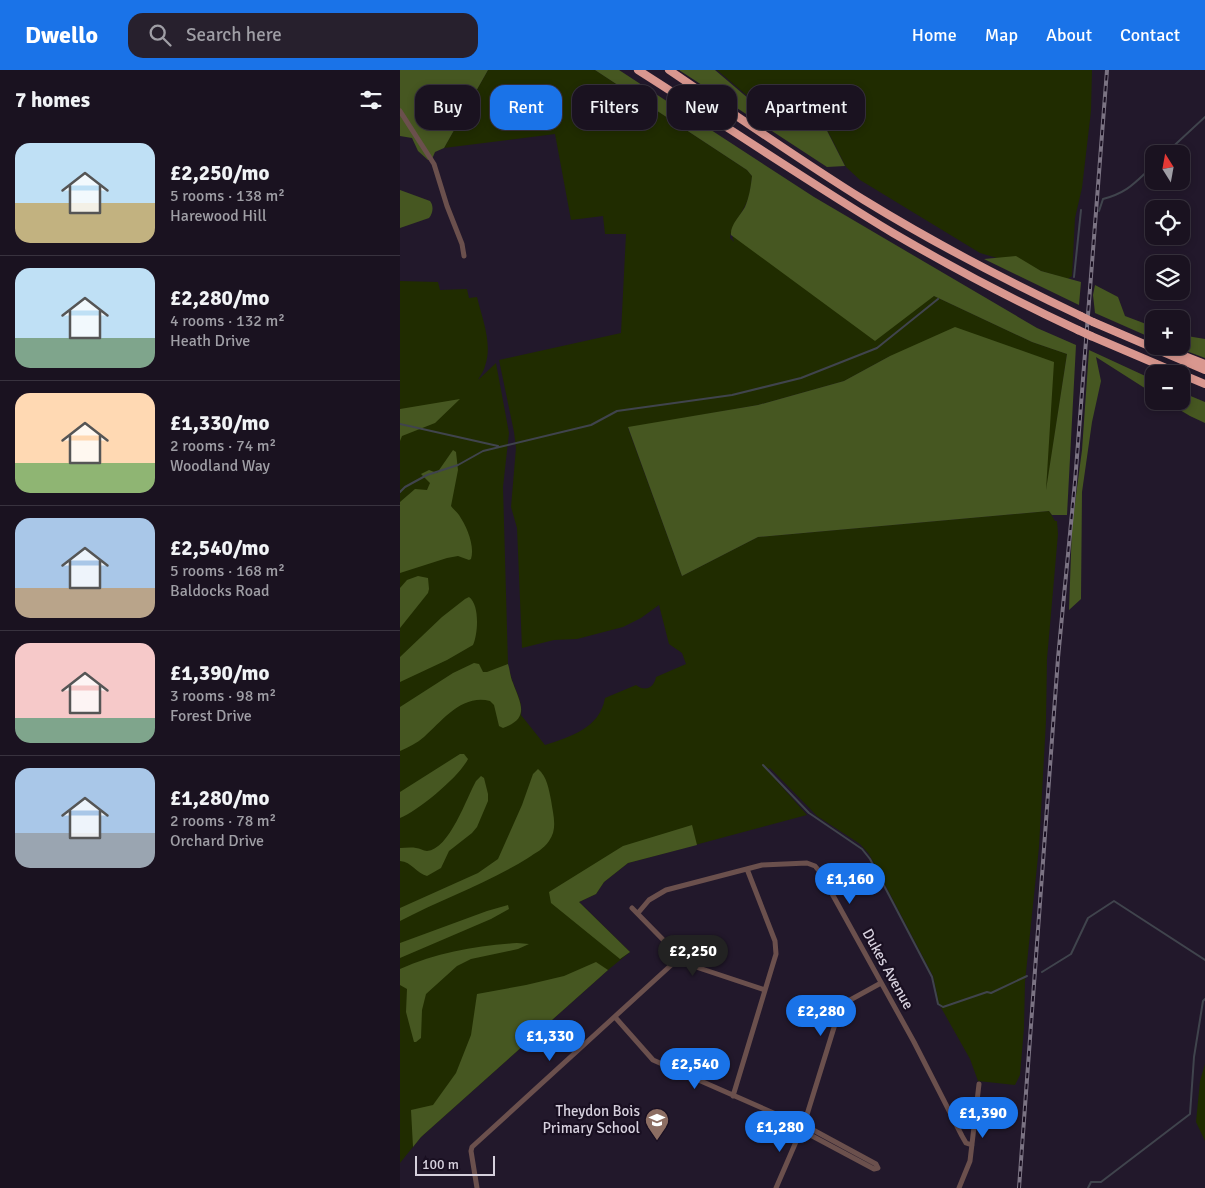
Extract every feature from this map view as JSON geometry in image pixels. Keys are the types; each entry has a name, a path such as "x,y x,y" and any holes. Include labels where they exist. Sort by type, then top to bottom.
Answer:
{"highway":[{"path":"638,70 795,172 894,233 980,281 1078,330 1160,365"},
{"path":"669,70 783,148 902,222 997,275 1145,345"},
{"path":"1168,355 1205,370"},
{"path":"1176,355 1205,364"},
{"path":"1190,378 1204,384"}],"street":[{"path":"400,110 434,164 447,206 462,244 464,256"},
{"name":"Dukes Avenue","path":"638,913 649,900 666,890 762,865 807,864 815,866 914,1042 965,1142 972,1145"},
{"path":"733,1096 776,954 774,941 747,869"},
{"path":"632,908 680,957 693,966 765,990"},
{"path":"477,1188 470,1151 472,1147 680,957"},
{"path":"776,1188 802,1127 841,1005 881,983"},
{"path":"615,1017 653,1060 802,1127 876,1164 878,1168 874,1169 802,1127"},
{"path":"960,1188 970,1161 979,1084"}],"green space":[{"path":"400,70 488,70 480,85 415,85 415,130 454,130 444,148 435,152 432,159 428,160 418,151 412,138 400,136"},
{"path":"488,70 595,70 618,85 572,85 572,130 657,130 657,111 667,117 667,130 686,130 747,170 752,176 751,188 748,199 731,234 730,238 734,242 732,237 737,237 934,296 1032,342 1067,354 1045,500 890,356 844,381 758,405 628,428 682,576 758,537 1049,511 1055,521 1057,521 1058,534 1047,659 1046,721 1039,847 1025,982 1020,1075 1015,1085 978,1081 970,1059 939,1004 933,976 869,854 860,844 817,816 770,768 767,770 807,815 628,863 604,882 596,894 579,902 630,952 421,1137 400,1163 400,281 438,282 440,290 467,289 469,298 477,297 486,331 488,349 484,368 478,380 496,363 509,433 503,487 508,664 520,701 521,715 545,745 574,735 590,724 597,717 605,698 636,685 649,688 656,677 686,664 682,653 669,644 659,605 641,618 623,627 577,639 554,640 522,648 517,528 511,507 516,448 499,360 621,333 626,234 605,234 603,216 571,220 555,134 444,148 454,130 480,130 480,85"},
{"path":"595,70 619,70 642,85 618,85"},
{"path":"679,70 715,70 733,85 702,85"},
{"path":"717,70 1092,70 1091,111 1082,188 1075,218 1072,276 1068,279 1041,271 1016,258 997,258 980,253 860,180 846,167 827,130 865,130 865,85 747,85 747,96 737,85"},
{"path":"737,89 747,97 747,115 737,108"},
{"path":"657,95 667,101 667,117 657,111"},
{"path":"686,130 711,130 814,197 1037,328 1076,345 1067,515 1052,515 1049,511 758,537 682,576 628,427 758,405 844,381 890,356 955,327 1054,362 1046,490 1067,354 1032,342 934,296 875,341 731,235 732,228 745,207 749,196 752,176 747,170"},
{"path":"771,130 827,130 845,166 827,167"},
{"path":"400,190 430,201 432,210 429,218 400,228"},
{"path":"1016,256 1041,271 1081,282 1079,305 984,259"},
{"path":"1095,285 1118,297 1125,316 1145,324 1145,335 1095,313 1093,295"},
{"path":"1190,336 1205,339 1205,358 1190,352"},
{"path":"1089,350 1145,376 1145,388 1096,357 1101,381 1092,422 1082,492 1081,599 1069,610 1072,526 1082,450"},
{"path":"1190,396 1205,402 1205,423 1180,410 1190,410"},
{"path":"460,399 435,423 402,436 400,441 400,409"},
{"path":"453,450 456,452 458,470 451,506 465,525 472,548 471,559 458,556 447,558 400,573 400,502 415,489 427,490 430,483 421,474 429,470 437,473"},
{"path":"418,576 428,578 428,593 400,628 400,588 407,580"},
{"path":"469,597 475,606 477,620 473,645 447,660 400,682 400,657 442,617"},
{"path":"474,663 479,664 483,672 508,664 521,709 517,720 503,728 499,726 494,705 490,701 471,701 446,716 419,741 400,751 400,707 453,673"},
{"path":"460,754 464,754 468,759 456,775 427,801 400,818 400,792"},
{"path":"538,769 544,775 547,783 554,816 552,836 547,844 513,867 400,921 400,908 478,873 498,859 522,805 533,774"},
{"path":"481,776 484,778 488,801 477,827 449,851 441,868 427,876 408,863 400,861 400,848 419,848 427,851 443,842 456,822 476,781"},
{"path":"692,825 697,845 628,863 604,882 596,894 579,902 630,952 620,959 551,903 549,892 623,846"},
{"path":"508,905 509,909 491,919 400,958 400,943"},
{"path":"517,943 529,944 518,949 471,959 457,966 426,994 422,1010 421,1038 414,1042 406,1012 407,989 400,985 400,969 443,954"},
{"path":"596,962 608,970 421,1137 413,1147 411,1110 433,1105 456,1073 471,1035 477,994 564,976"},
{"path":"1205,1064 1205,1141 1196,1122 1200,1081"}],"waterway":[{"path":"1175,145 1205,117"},
{"path":"1099,211 1103,199 1126,190 1145,173"},
{"path":"1074,277 1081,210"},
{"path":"400,492 405,487 427,475 458,465 483,451 591,425 617,411 732,395 801,378 877,348 938,299"},
{"path":"400,424 498,446"},
{"path":"763,765 809,813 862,849 870,859 932,977 938,1004 943,1007 987,992 991,993 1027,976"},
{"path":"1042,972 1071,954 1088,918 1114,901 1205,960"},
{"path":"1088,1188 1091,1182 1101,1182 1190,1114 1194,1057 1203,1001 1205,999"}],"railway":[{"path":"1019,1188 1058,658 1075,482 1107,70"}],"place":[{"name":"Theydon Bois Primary School","path":"657,1141"}]}
